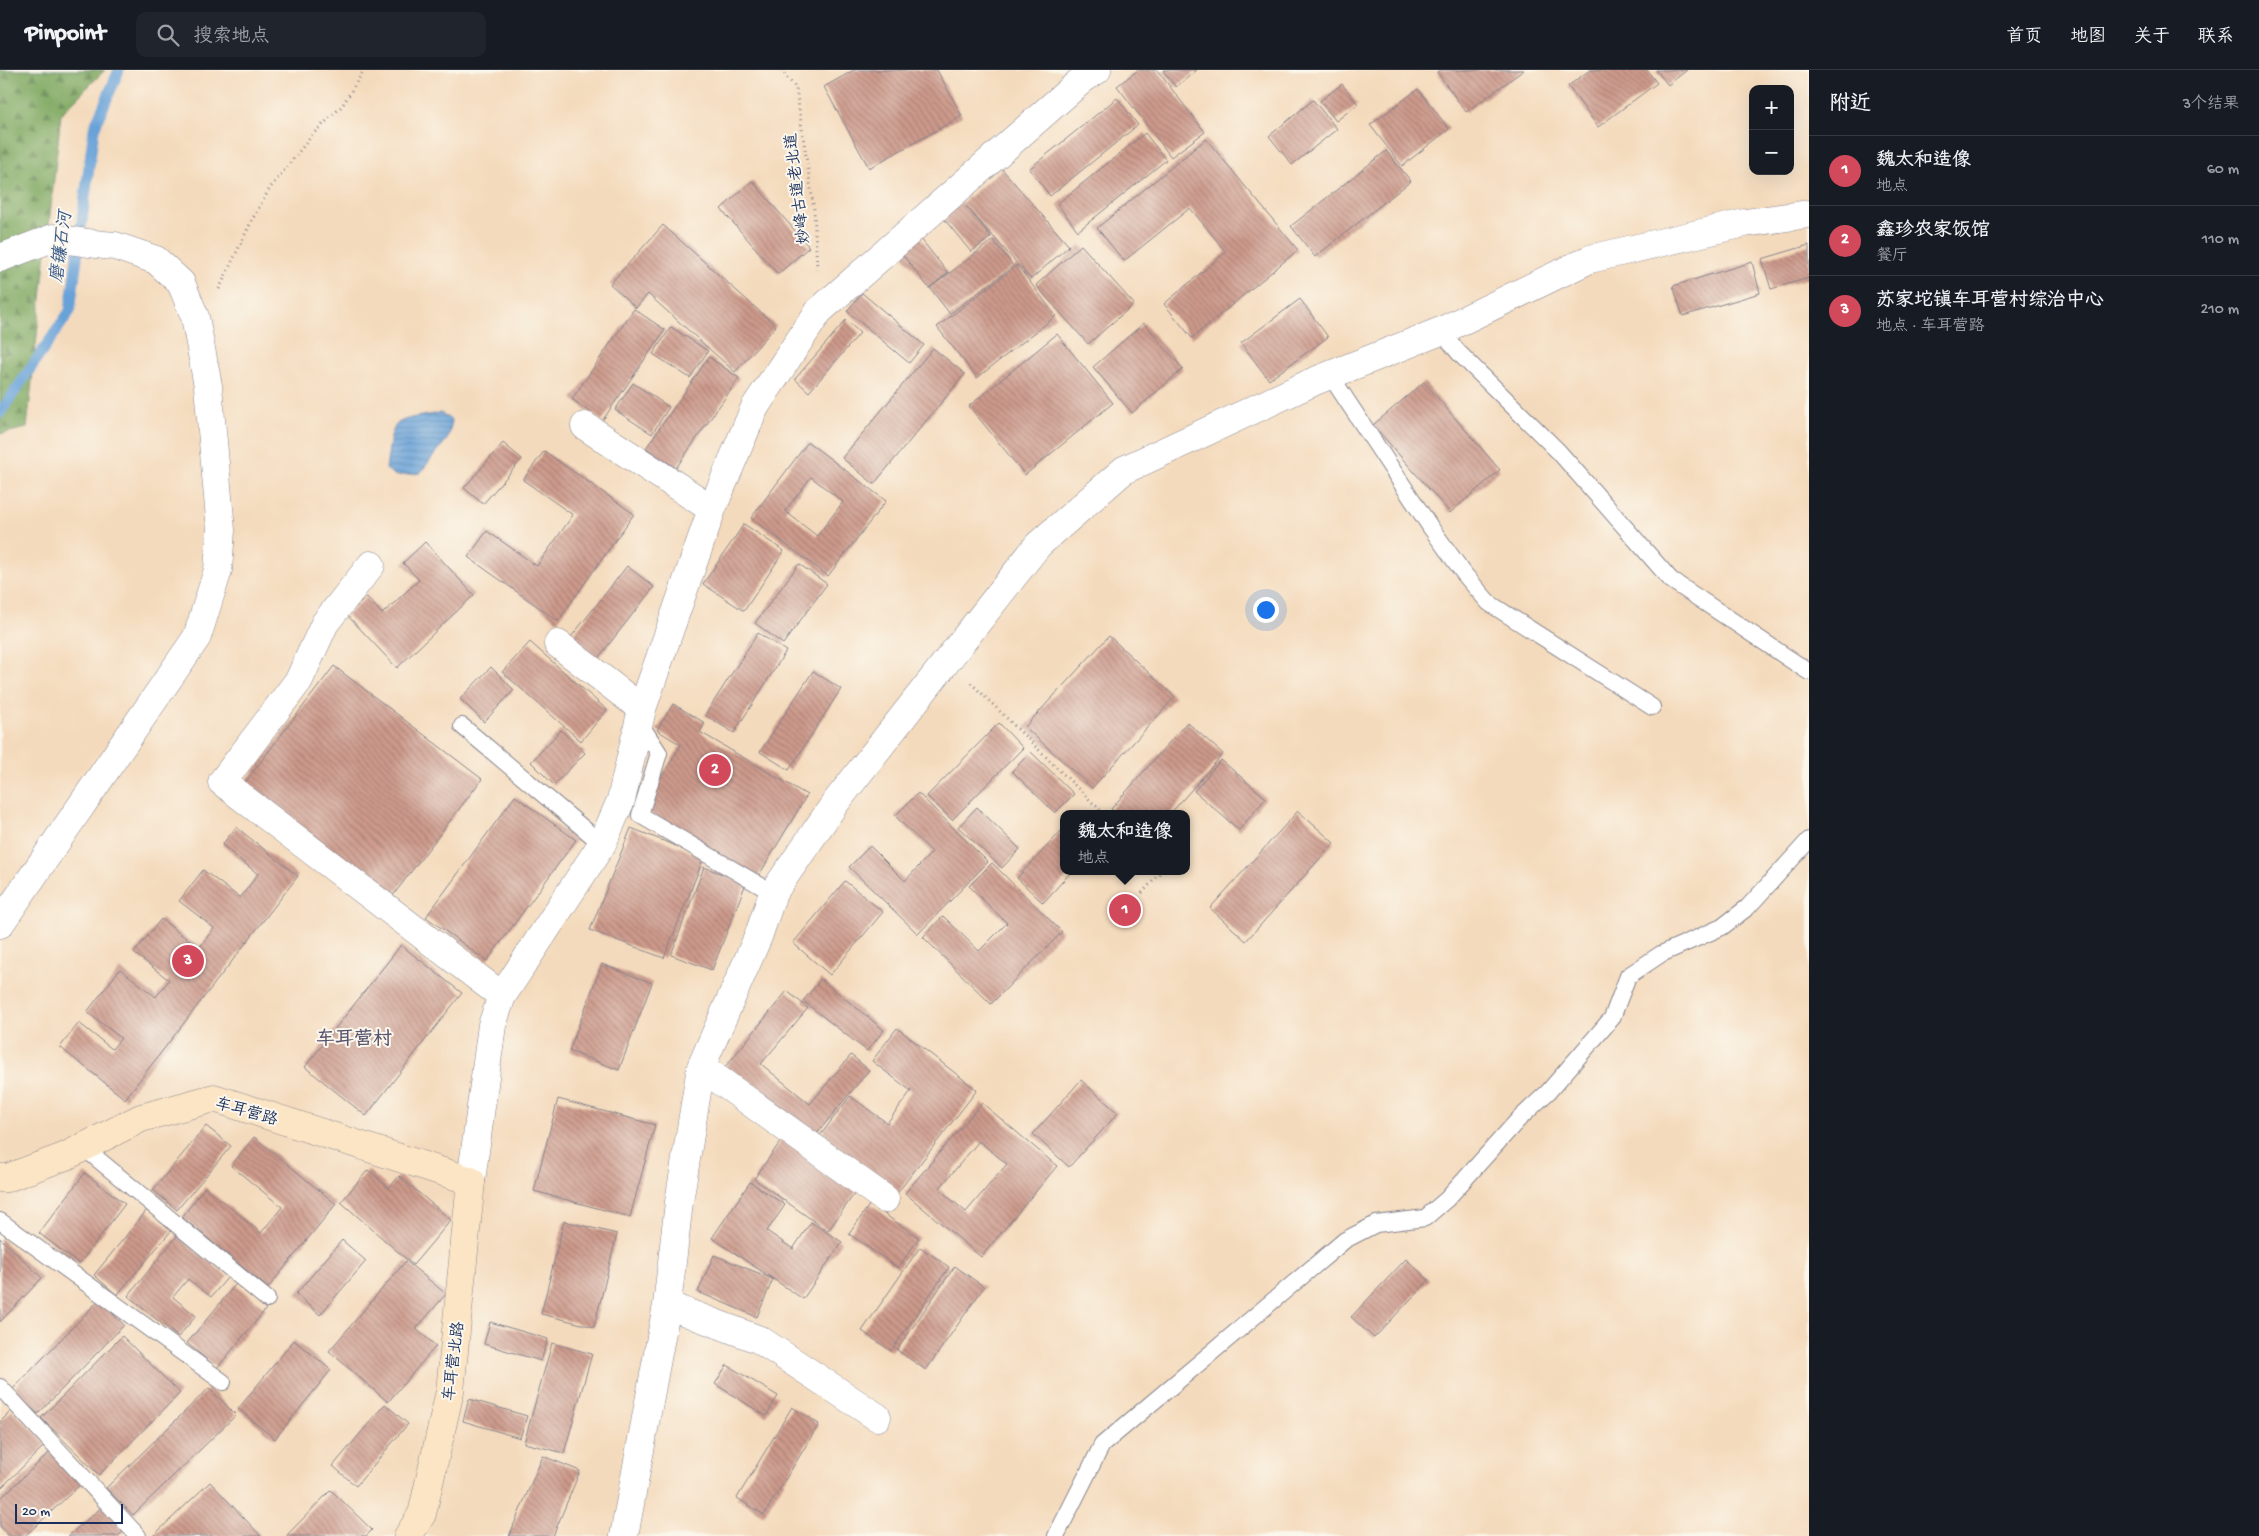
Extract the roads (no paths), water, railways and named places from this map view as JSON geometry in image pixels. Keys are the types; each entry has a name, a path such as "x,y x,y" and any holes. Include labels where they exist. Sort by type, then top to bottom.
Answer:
{"street":[{"path":"471,1181 492,1025 502,996 602,844 621,800 640,716 712,508 755,407 819,311 1088,73"},
{"path":"624,1536 666,1305 679,1202 701,1067 758,937 773,893 836,802 1038,545 1124,470 1330,376 1441,331 1590,259 1745,223 1809,214"},
{"path":"0,258 53,238 115,246 156,260 181,283 195,317 208,386 221,530 218,570 197,637 0,924"},
{"path":"585,426 712,508"},
{"path":"370,565 325,623 299,680 222,782 502,996"},
{"path":"558,644 640,716"},
{"path":"701,1067 885,1199"},
{"name":"车耳营路","path":"0,1178 7,1178 83,1147 141,1118 214,1098 471,1181"},
{"name":"车耳营北路","path":"408,1536 422,1514 450,1391 471,1181"},
{"path":"666,1305 760,1340 877,1417"}],"lane":[{"path":"1441,331 1459,353 1559,452 1671,580 1809,672"},
{"path":"1330,376 1437,536 1465,575 1489,603 1652,707"},
{"path":"640,716 659,753 640,815 773,893"},
{"path":"462,726 602,844"},
{"path":"1056,1536 1102,1445 1345,1240 1376,1224 1425,1218 1447,1199 1518,1120 1548,1092 1612,1018 1628,976 1661,954 1722,927 1748,907 1809,840"},
{"path":"83,1147 267,1299"},
{"path":"0,1221 223,1382"},
{"path":"0,1387 138,1536"}],"water":[{"path":"441,413 452,421 448,438 420,473 396,476 386,469 393,430 397,424 411,418"}],"waterway":[{"name":"磨镰石河","path":"0,413 70,311 94,129 119,70"}],"place":[{"name":"鑫珍农家饭馆","path":"715,770"},
{"name":"魏太和造像","path":"1125,910"},
{"name":"苏家坨镇车耳营村综治中心","path":"188,961"}],"district":[{"name":"车耳营村","path":"354,1037"}]}
